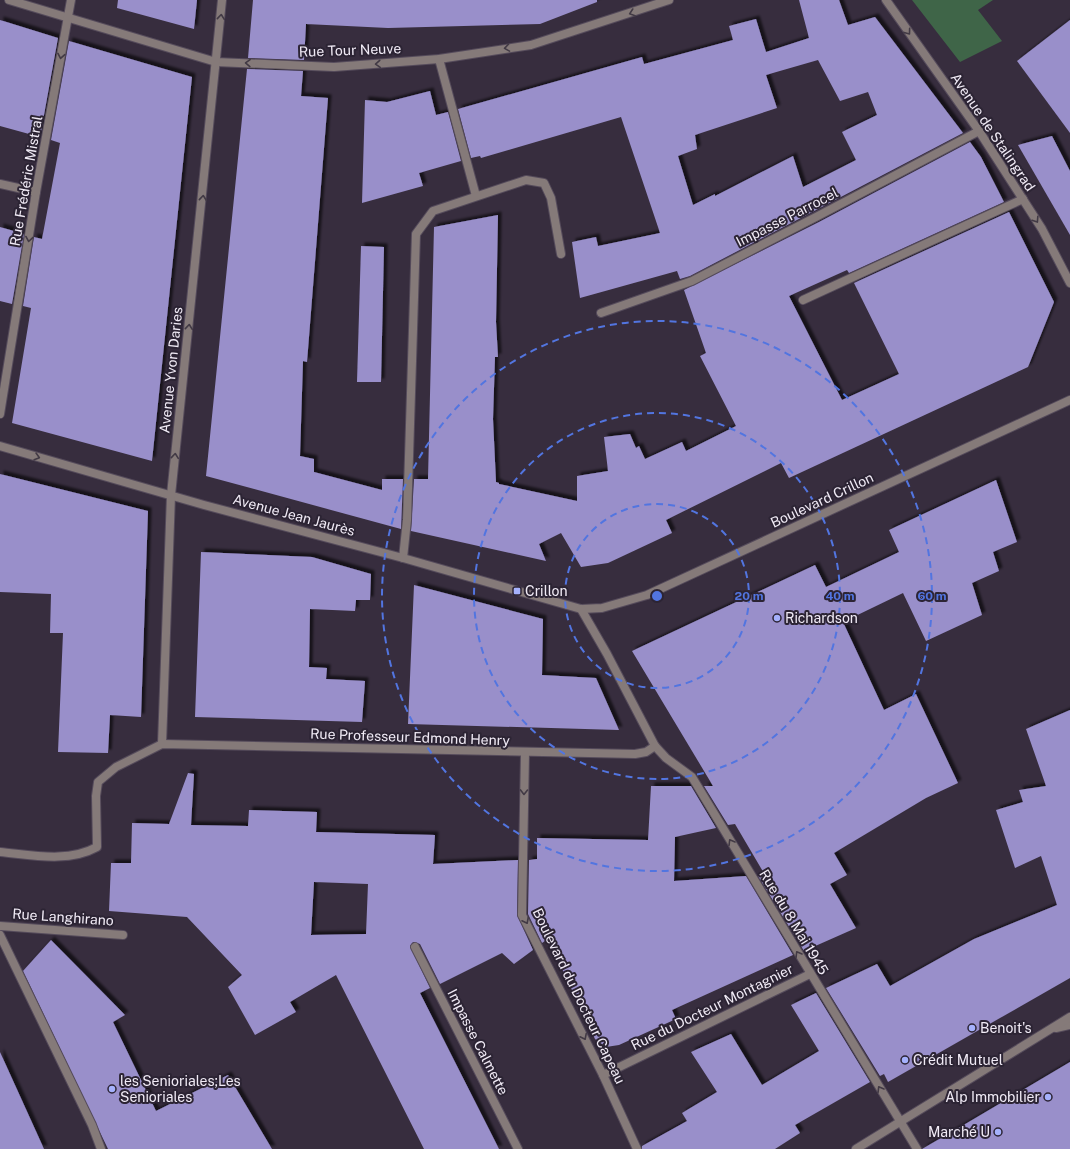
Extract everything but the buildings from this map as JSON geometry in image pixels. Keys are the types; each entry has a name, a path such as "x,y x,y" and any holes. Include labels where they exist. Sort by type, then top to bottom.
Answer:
{"street":[{"name":"Rue Tour Neuve","path":"9,0 216,62 334,67 439,59 531,44 669,0"},
{"name":"Rue Frédéric Mistral","path":"0,414 36,192 71,0"},
{"name":"Avenue Yvon Daries","path":"162,744 171,495 222,0"},
{"name":"Avenue de Stalingrad","path":"886,0 979,131 1042,228 1070,283"},
{"path":"439,59 476,196"},
{"name":"Impasse Parrocel","path":"601,313 692,281 979,131"},
{"path":"403,558 407,512 416,234 433,211 526,180 544,182 551,198 561,254"},
{"path":"0,184 36,192"},
{"path":"804,300 1023,199"},
{"name":"Boulevard Crillon","path":"580,609 602,608 647,595 1070,400"},
{"name":"Avenue Jean Jaurès","path":"0,446 171,495 403,558 580,609"},
{"name":"Rue du 8 Mai 1945","path":"580,609 607,654 655,746 666,758 692,777 917,1149"},
{"path":"0,852 58,857 86,853 97,847 96,796 98,782 116,767 162,744"},
{"name":"Rue Professeur Edmond Henry","path":"162,744 525,753 635,754 646,752 655,746"},
{"name":"Boulevard du Docteur Capeau","path":"525,753 522,915 603,1075 636,1149"},
{"name":"Rue Langhirano","path":"0,926 123,935"},
{"path":"0,935 92,1125 101,1149"},
{"name":"Impasse Calmette","path":"415,947 518,1149"},
{"name":"Rue du Docteur Montagnier","path":"603,1075 810,974"},
{"path":"856,1149 1070,1017"},
{"path":"1050,1030 1070,1025"}],"green space":[{"path":"912,0 993,0 978,10 1002,41 960,62"}],"place":[{"name":"Crillon","path":"517,591"},
{"name":"Richardson","path":"777,618"},
{"name":"Benoit's","path":"972,1028"},
{"name":"Crédit Mutuel","path":"905,1060"},
{"name":"les Senioriales;Les Senioriales","path":"112,1089"},
{"name":"Alp Immobilier","path":"1048,1097"},
{"name":"Marché U","path":"998,1132"}]}
